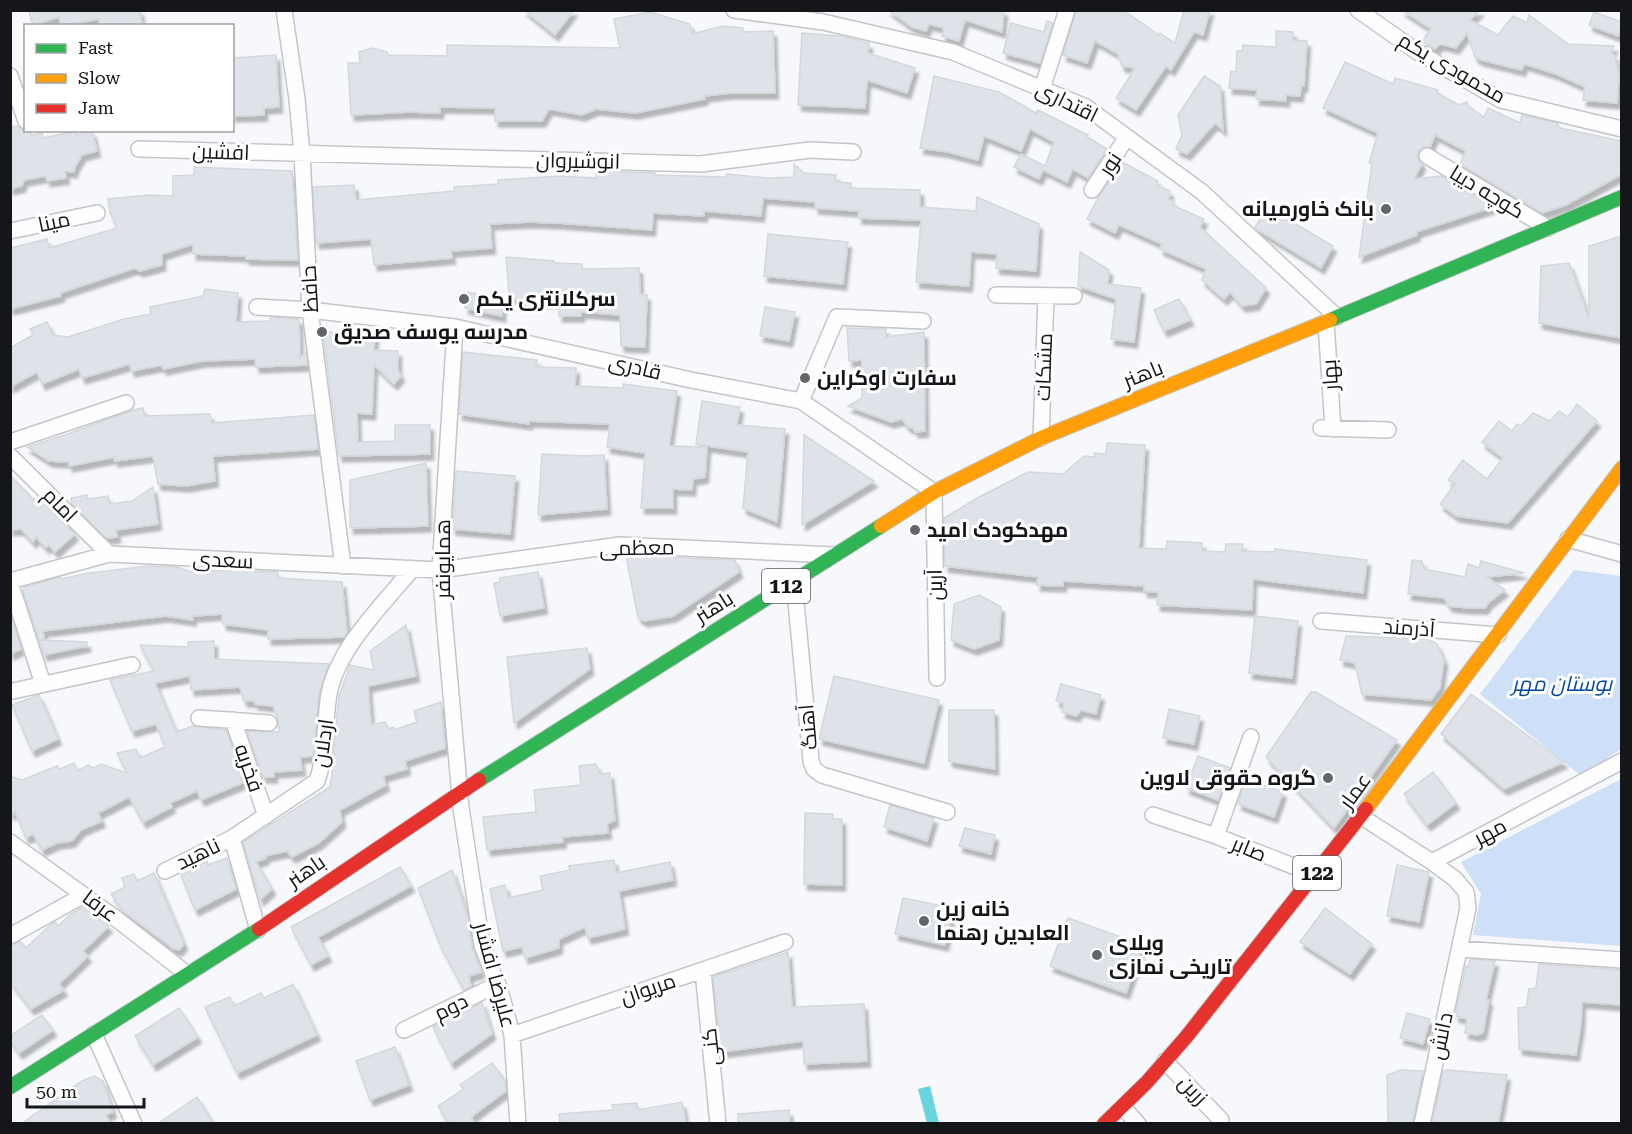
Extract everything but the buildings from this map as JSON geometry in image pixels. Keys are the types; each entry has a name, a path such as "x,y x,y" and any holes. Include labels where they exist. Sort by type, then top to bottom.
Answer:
{"main road":[{"name":"باهنر","path":"10,1087 258,930 459,792 934,492 1041,438 1622,197"},
{"name":"عمار","path":"1104,1124 1123,1107 1165,1061 1362,817 1622,468"}],"street":[{"name":"حافظ","path":"284,10 297,99 302,154 310,310 344,566"},
{"name":"اقتداری","path":"734,10 823,22 953,52 1086,107 1202,192 1331,319"},
{"path":"1042,89 1067,10"},
{"name":"محمودی یکم","path":"1358,10 1419,53 1501,100 1622,129"},
{"path":"10,76 24,115"},
{"name":"نور","path":"1092,190 1127,137"},
{"name":"افشین","path":"139,149 302,154"},
{"name":"انوشیروان","path":"302,154 701,164 810,150 854,152"},
{"name":"کوچه دیبا","path":"1427,156 1548,228"},
{"name":"مینا","path":"10,231 97,213"},
{"path":"996,296 1074,296"},
{"name":"مشکات","path":"1041,438 1046,296"},
{"name":"قادری","path":"257,306 455,327 691,380 801,401 934,492"},
{"path":"801,401 837,317 923,321"},
{"name":"بهار","path":"1331,319 1327,428 1388,430"},
{"name":"همایونفر","path":"455,327 440,570 459,792"},
{"path":"10,442 126,403"},
{"name":"امام","path":"10,456 109,554"},
{"name":"آرین","path":"934,492 937,678"},
{"path":"1568,539 1622,554"},
{"name":"معظمی","path":"440,570 620,545 836,555"},
{"name":"سعدی","path":"10,581 109,554 440,570"},
{"name":"اردلان","path":"232,838 317,781 325,740 329,693 345,652 412,569"},
{"path":"10,581 43,684"},
{"name":"آهنگ","path":"794,581 811,761 814,769 822,774 947,812"},
{"name":"آذرمند","path":"1321,621 1498,635"},
{"path":"13,691 132,665"},
{"name":"فخریه","path":"199,718 269,723"},
{"name":"فخریه","path":"233,720 266,816"},
{"name":"صابر","path":"1216,836 1251,737"},
{"name":"مهر","path":"1432,862 1622,761"},
{"name":"علیرضا افشار","path":"459,792 482,945 498,984 512,1035 518,1124"},
{"name":"صابر","path":"1153,814 1316,875"},
{"path":"1362,817 1432,862"},
{"path":"232,838 258,930"},
{"name":"ناهید","path":"165,871 232,838"},
{"name":"عرفا","path":"10,842 187,974"},
{"name":"دانش","path":"1422,1124 1468,908 1466,892 1455,879 1432,862"},
{"path":"10,936 84,895"},
{"name":"مریوان","path":"512,1035 785,942"},
{"path":"1460,949 1622,960"},
{"name":"کنی","path":"703,971 718,1124"},
{"name":"دوم","path":"404,1030 498,984"},
{"path":"94,1034 134,1124"},
{"name":"زرین","path":"1165,1061 1221,1120"},
{"path":"1123,1107 1138,1124"}],"green space":[{"name":"بوستان مهر","path":"1574,570 1621,576 1621,749 1581,776 1480,694"},
{"path":"1621,779 1621,946 1473,935 1481,894 1461,862"}],"water":[{"path":"930,1086 939,1123 927,1123 918,1089"}],"traffic: fast":[{"path":"1330,320 1622,197"},
{"path":"479,780 881,526"},
{"path":"10,1087 259,929"}],"traffic: slow":[{"path":"881,526 934,492 1041,438 1330,320"},
{"path":"1366,809 1622,468"}],"traffic: jam":[{"path":"259,929 479,780"},
{"path":"1104,1124 1147,1082 1187,1036 1366,809"}],"place":[{"name":"بانک خاورمیانه","path":"1386,209"},
{"name":"سرکلانتری یکم","path":"464,299"},
{"name":"مدرسه یوسف صدیق","path":"322,332"},
{"name":"سفارت اوکراین","path":"805,378"},
{"name":"مهدکودک امید","path":"915,530"},
{"name":"گروه حقوقی لاوین","path":"1328,778"},
{"name":"خانه زین العابدین رهنما","path":"924,921"},
{"name":"ویلای تاریخی نمازی","path":"1097,955"}]}
